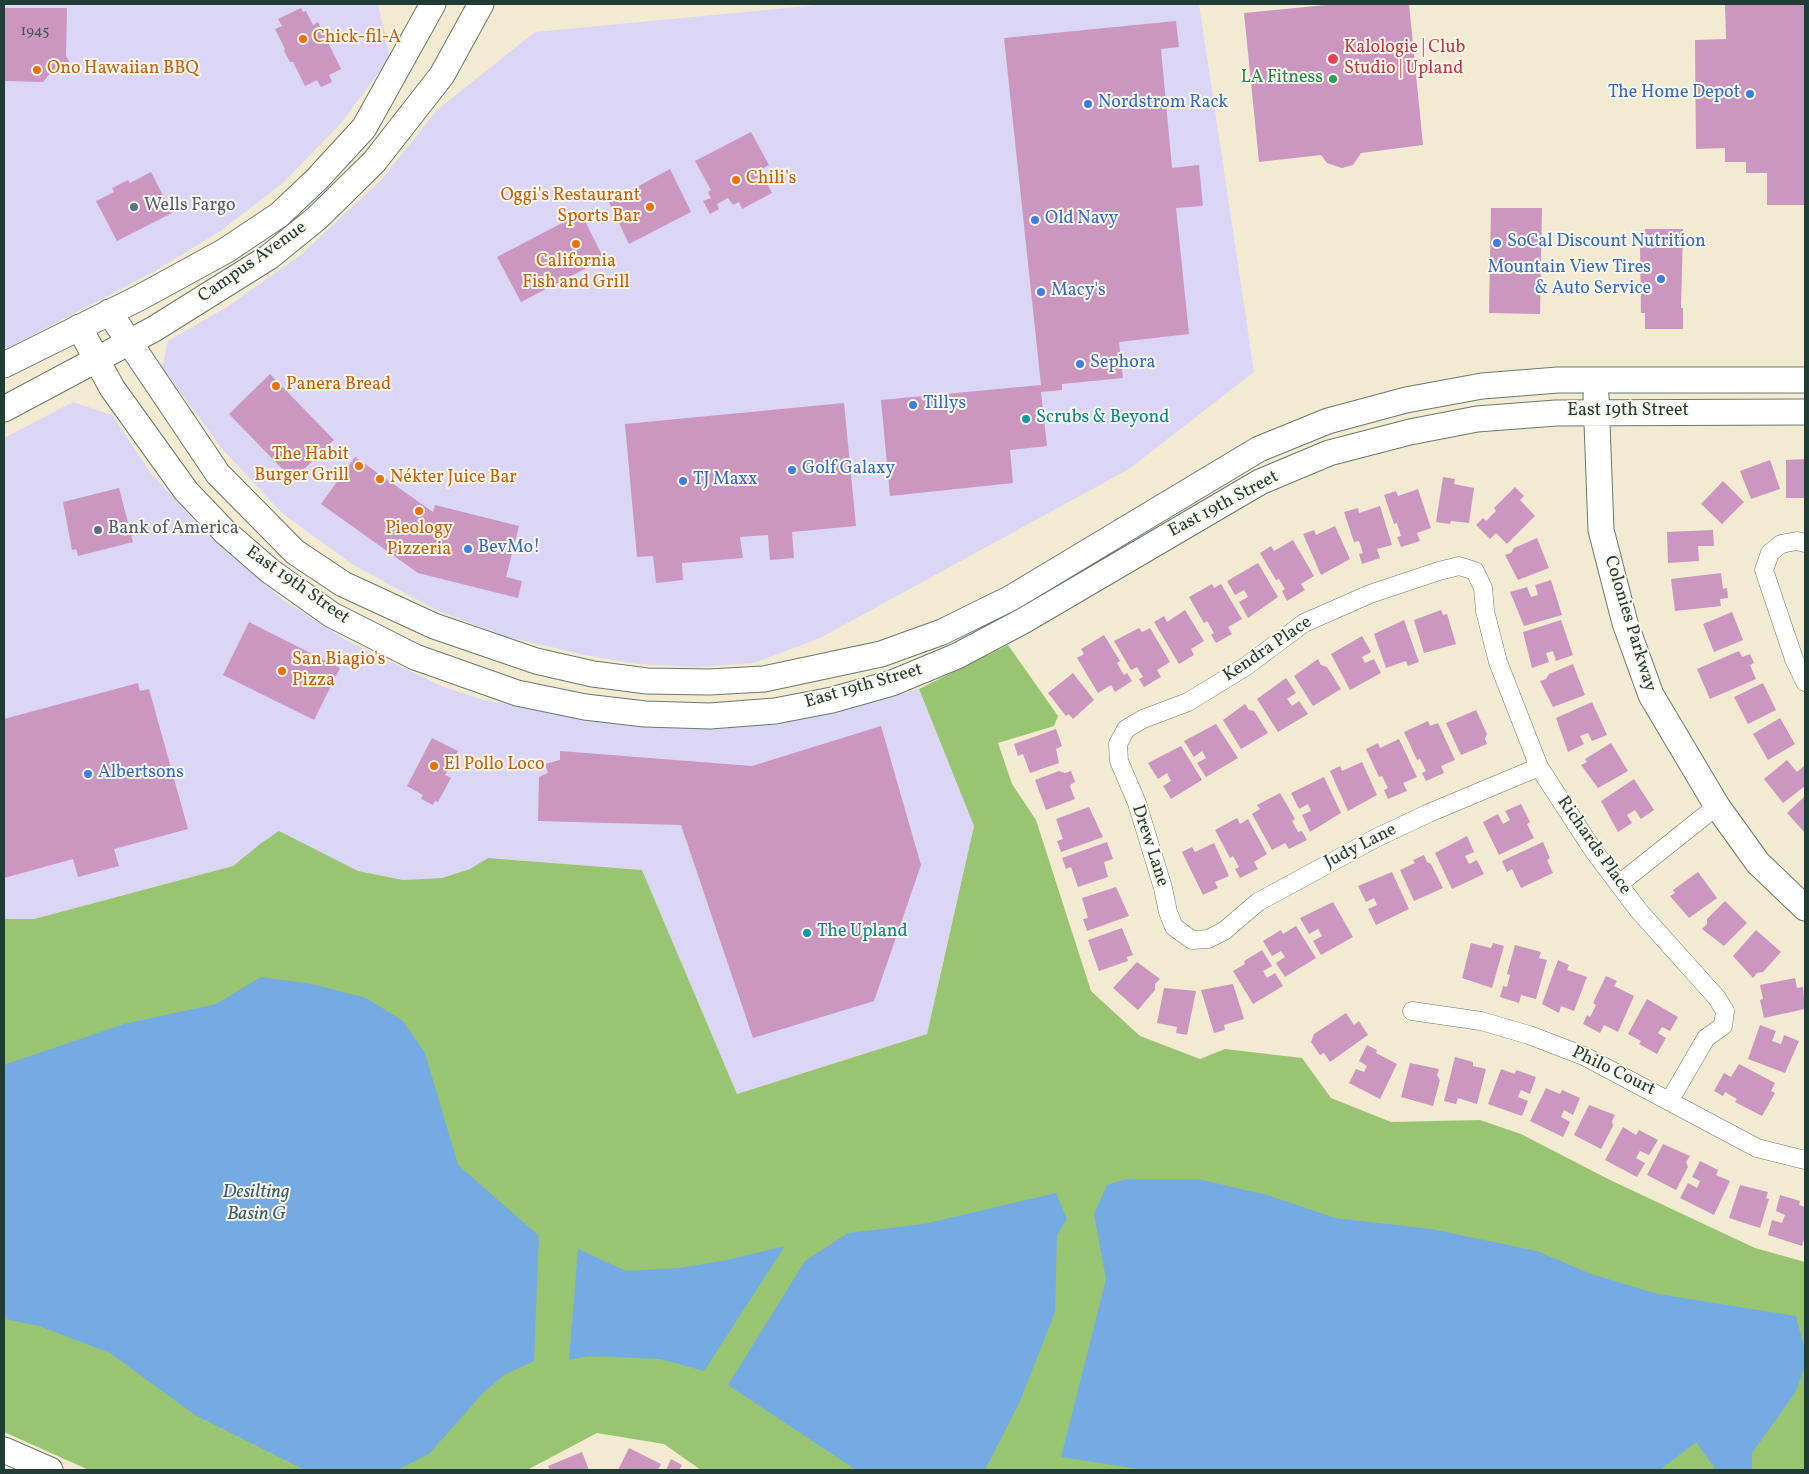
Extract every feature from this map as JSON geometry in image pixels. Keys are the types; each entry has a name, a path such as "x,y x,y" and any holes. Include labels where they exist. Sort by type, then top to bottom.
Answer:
{"main road":[{"name":"Campus Avenue","path":"4,365 225,251 279,215 317,179 364,128 433,4"},
{"name":"Campus Avenue","path":"4,409 130,342 269,257 338,198 374,162 442,76 481,4"},
{"name":"East 19th Street","path":"109,312 218,474 295,552 343,584 434,626 536,661 593,674 647,682 708,682 764,679 881,654 942,632 1011,598 1259,449 1328,421 1406,400 1482,386 1594,379 1805,380"},
{"name":"East 19th Street","path":"79,327 112,388 186,491 225,532 270,571 332,615 415,656 516,693 585,707 645,714 710,716 775,711 832,700 892,683 958,656 1023,621 1260,482 1329,453 1410,432 1477,419 1598,412 1805,412"},
{"name":"Colonies Parkway","path":"1594,379 1598,412 1601,530 1626,623 1651,695 1717,806 1758,863 1805,908"},
{"path":"4,1450 50,1470"}],"street":[{"path":"1805,543 1797,541 1780,544 1770,553 1764,570 1794,659 1805,682"},
{"name":"Kendra Place","path":"1118,744 1126,729 1143,719 1188,702 1245,667 1304,623 1370,594 1459,566"},
{"name":"Richards Place","path":"1459,566 1475,571 1483,588 1485,611 1498,662 1539,767 1639,911 1717,998 1725,1011 1723,1026 1706,1038 1670,1100"},
{"name":"Drew Lane","path":"1118,744 1119,761 1136,803 1163,888 1168,912 1174,927 1192,940"},
{"name":"Judy Lane","path":"1192,940 1208,939 1224,931 1258,902 1376,838 1429,813 1539,767"},
{"path":"1619,884 1717,806"},
{"name":"Philo Court","path":"1412,1011 1481,1021 1529,1035 1584,1056 1670,1100 1756,1148 1805,1160"}],"shaded area":[{"path":"4,4 378,4 390,58 341,123 284,182 222,230 155,271 4,350"},
{"path":"829,4 1199,4 1254,372 1129,469 820,638 754,663 696,667 637,664 585,655 504,636 436,610 352,564 283,514 223,450 162,367 168,341 227,307 302,254 383,178 437,110 535,32"},
{"path":"73,402 112,415 150,472 200,527 283,600 346,640 439,685 483,700 581,716 661,725 746,727 836,713 919,689 974,826 927,1034 737,1094 642,870 488,858 470,869 442,878 403,880 358,871 321,854 260,844 233,866 34,919 4,919 4,438"}],"green space":[{"path":"1008,645 1058,716 1054,726 998,743 1012,784 1036,820 1091,991 1140,1036 1200,1059 1225,1049 1302,1058 1331,1098 1391,1122 1480,1120 1521,1134 1610,1180 1755,1248 1805,1262 1804,1470 701,1470 664,1444 597,1433 527,1470 89,1470 4,1432 4,919 34,919 233,866 279,831 358,871 403,880 442,878 470,869 488,858 642,870 737,1094 927,1034 974,826 919,689"}],"water":[{"name":"Desilting Basin G","path":"261,977 312,984 366,998 403,1021 425,1053 458,1165 539,1236 534,1361 504,1375 482,1394 429,1454 397,1470 305,1470 195,1415 110,1353 39,1326 4,1319 4,1065 124,1024 216,1004"},
{"path":"1127,1179 1198,1179 1267,1195 1335,1218 1431,1229 1537,1251 1591,1274 1658,1294 1796,1316 1805,1351 1805,1366 1795,1393 1752,1453 1752,1470 1716,1470 1696,1442 1660,1470 1145,1470 1061,1457 1106,1279 1094,1214 1107,1185"},
{"path":"1056,1193 1067,1219 1057,1235 1055,1312 1020,1401 985,1470 856,1470 728,1385 805,1261 848,1233 924,1224"},
{"path":"785,1246 704,1371 660,1359 589,1356 569,1360 578,1249 626,1271 679,1268 727,1260"}],"building":[{"name":"LA Fitness","path":"1336,4 1409,4 1423,145 1361,153 1353,165 1342,168 1327,163 1321,155 1259,162 1244,13"},
{"name":"The Home Depot","path":"1725,4 1805,4 1805,205 1767,205 1767,173 1746,173 1746,162 1725,162 1725,148 1696,149 1695,40 1726,39"},
{"path":"4,8 67,8 66,56 69,61 65,70 58,73 52,71 43,82 4,81"},
{"name":"Chick-fil-A","path":"301,8 303,12 306,11 313,25 318,22 341,69 329,75 332,82 321,87 317,80 305,86 293,62 290,62 284,51 285,49 275,29 282,26 278,19"},
{"path":"1176,21 1179,47 1161,49 1172,168 1199,165 1203,206 1176,208 1189,334 1119,342 1123,378 1062,384 1062,390 1041,392 1047,446 1010,450 1013,483 890,496 881,400 1041,385 1004,38"},
{"name":"Chili's","path":"751,132 769,165 760,170 772,193 742,209 739,202 733,205 728,198 717,204 719,209 710,214 703,201 711,198 708,192 711,190 695,161"},
{"name":"Oggi's Restaurant Sports Bar","path":"670,169 691,212 629,244 609,202"},
{"name":"Wells Fargo","path":"151,172 172,213 117,241 96,201 114,192 112,188 128,180 130,183"},
{"path":"1491,208 1542,208 1540,314 1489,313"},
{"path":"581,213 604,259 521,302 497,257"},
{"name":"Mountain View Tires & Auto Service","path":"1645,229 1683,229 1681,308 1683,308 1683,329 1645,329 1645,313 1641,313 1640,248 1645,246"},
{"path":"270,374 334,440 293,480 229,414"},
{"path":"844,403 856,526 792,532 794,558 770,560 768,535 740,537 743,558 682,563 683,580 656,583 653,556 637,557 625,424"},
{"path":"355,457 433,512 435,505 519,526 506,577 522,581 518,598 418,573 321,504"},
{"path":"1805,459 1805,498 1786,498 1786,460"},
{"path":"1770,460 1780,489 1751,499 1740,471"},
{"path":"1443,477 1455,479 1454,484 1474,488 1469,523 1451,521 1450,524 1436,522"},
{"path":"1723,481 1744,502 1722,524 1701,504"},
{"path":"1515,487 1524,496 1520,500 1535,516 1507,544 1496,533 1490,539 1476,525 1483,518 1486,521 1496,511 1494,508"},
{"name":"Bank of America","path":"119,488 133,542 78,556 76,549 72,550 63,502"},
{"path":"1418,489 1431,528 1417,533 1420,541 1401,547 1397,537 1401,536 1397,523 1394,524 1384,495 1396,491 1398,496"},
{"path":"1380,506 1392,545 1377,549 1380,558 1362,564 1359,554 1363,553 1359,541 1354,542 1344,512 1358,508 1359,513"},
{"path":"1335,526 1350,559 1321,575 1303,534 1314,530 1316,535"},
{"path":"1713,530 1714,546 1698,546 1699,561 1668,563 1667,532"},
{"path":"1537,538 1549,568 1518,580 1505,555 1511,553 1514,548"},
{"path":"1293,540 1314,576 1301,584 1305,590 1287,601 1282,591 1285,589 1279,579 1276,580 1260,553 1271,546 1274,551"},
{"path":"1258,563 1278,597 1248,618 1239,602 1248,597 1244,590 1235,595 1227,581"},
{"path":"1721,573 1723,589 1727,588 1728,598 1720,599 1721,606 1675,611 1671,579"},
{"path":"1551,580 1562,615 1524,626 1510,592 1527,587 1531,597 1538,595 1535,585"},
{"path":"1212,584 1214,588 1221,584 1242,619 1228,627 1232,634 1216,643 1211,635 1214,633 1207,621 1204,623 1189,597"},
{"path":"1185,610 1204,641 1191,649 1194,655 1179,664 1154,622 1164,616 1167,622"},
{"path":"1441,610 1443,615 1447,614 1456,644 1424,653 1414,620"},
{"path":"1732,612 1743,640 1714,652 1703,624"},
{"path":"1404,620 1419,662 1408,666 1406,661 1386,668 1374,634"},
{"path":"1561,620 1573,655 1556,661 1553,651 1546,653 1549,662 1532,668 1523,632"},
{"name":"San Biagio's Pizza","path":"249,622 340,668 314,720 223,675"},
{"path":"1139,628 1142,632 1150,628 1170,662 1157,670 1161,677 1144,687 1139,679 1143,677 1137,667 1131,670 1114,641"},
{"path":"1104,635 1120,661 1117,663 1124,675 1127,673 1132,681 1115,692 1111,685 1098,693 1077,658 1084,654 1081,649"},
{"path":"1362,636 1371,652 1362,657 1365,663 1374,659 1381,673 1350,690 1331,654"},
{"path":"1739,651 1742,657 1750,654 1754,663 1750,665 1756,679 1710,699 1697,669"},
{"path":"1318,659 1321,665 1327,667 1341,689 1313,706 1294,676"},
{"path":"1573,664 1585,695 1553,707 1540,681 1546,679 1549,674"},
{"path":"1073,673 1094,700 1073,719 1069,714 1066,716 1048,693"},
{"path":"1286,678 1296,693 1287,699 1292,706 1299,701 1308,714 1278,732 1257,699"},
{"name":"Albertsons","path":"138,683 140,691 149,689 188,829 114,849 119,866 78,877 73,859 4,878 4,719"},
{"path":"1763,683 1776,710 1748,724 1734,697"},
{"path":"1592,702 1607,735 1592,741 1588,733 1580,736 1584,744 1568,752 1556,718"},
{"path":"1245,704 1249,710 1254,711 1268,733 1241,749 1223,720"},
{"path":"1476,710 1487,734 1485,739 1487,744 1461,755 1446,723"},
{"path":"1780,718 1795,744 1768,760 1753,734"},
{"path":"1428,721 1430,726 1438,723 1455,760 1441,766 1444,773 1426,781 1422,773 1426,771 1420,759 1417,760 1404,732"},
{"path":"1216,724 1238,758 1206,777 1197,763 1206,758 1202,751 1194,757 1184,741"},
{"name":"The Upland","path":"881,726 921,865 874,1001 753,1038 681,825 538,821 539,777 548,773 545,764 560,760 560,751 752,766"},
{"path":"1056,729 1062,746 1056,749 1059,763 1030,773 1023,754 1018,756 1014,744"},
{"name":"El Pollo Loco","path":"432,738 458,751 445,775 451,778 438,802 435,801 433,805 421,799 423,795 407,786"},
{"path":"1399,739 1417,777 1403,783 1407,791 1388,799 1384,790 1388,788 1382,776 1379,777 1366,749 1378,743 1380,748"},
{"path":"1611,743 1628,771 1598,788 1581,765 1587,762 1585,759"},
{"path":"1181,746 1202,780 1171,799 1163,786 1171,781 1167,773 1158,779 1148,763"},
{"path":"1787,760 1797,772 1805,765 1805,786 1783,803 1764,779"},
{"path":"1362,762 1377,795 1348,811 1330,771 1340,766 1342,771"},
{"path":"1059,771 1065,773 1071,771 1075,782 1070,787 1075,799 1046,810 1035,780"},
{"path":"1324,777 1341,813 1310,832 1302,815 1311,811 1308,804 1299,809 1291,793"},
{"path":"1634,779 1654,810 1641,819 1635,810 1627,815 1632,823 1618,832 1601,801"},
{"path":"1280,793 1295,819 1292,821 1298,832 1302,831 1307,840 1289,849 1285,843 1272,850 1252,814 1260,809 1257,805"},
{"path":"1805,796 1805,833 1787,813"},
{"path":"1521,804 1530,822 1527,824 1534,838 1499,855 1483,822 1498,814 1503,824 1510,820 1505,811"},
{"path":"1089,807 1103,837 1061,852 1057,841 1063,839 1056,819"},
{"path":"1237,818 1240,824 1248,819 1267,854 1254,862 1258,869 1240,878 1235,869 1239,867 1233,856 1230,858 1215,830"},
{"path":"1467,836 1474,852 1465,856 1469,864 1477,860 1484,874 1452,889 1435,853"},
{"path":"1107,842 1113,859 1104,862 1108,877 1078,887 1071,867 1066,869 1062,858"},
{"path":"1543,842 1550,858 1547,860 1553,873 1521,888 1512,869 1507,872 1502,861"},
{"path":"1214,843 1229,876 1215,882 1218,888 1203,895 1182,852 1192,847 1195,852"},
{"path":"1424,855 1427,862 1431,864 1443,888 1414,901 1400,870 1415,863 1413,860"},
{"path":"1392,872 1409,909 1376,925 1368,909 1377,905 1374,898 1366,902 1358,886"},
{"path":"1698,872 1717,898 1689,918 1670,896 1675,893 1673,890"},
{"path":"1116,887 1129,916 1087,931 1083,919 1088,918 1082,898"},
{"path":"1725,901 1747,923 1724,946 1702,929 1707,924 1707,919"},
{"path":"1333,902 1353,937 1321,955 1313,941 1322,936 1318,929 1309,934 1300,918"},
{"path":"1296,926 1316,958 1285,977 1276,963 1285,957 1281,951 1272,956 1263,941 1281,930 1283,934"},
{"path":"1122,928 1133,955 1127,957 1128,961 1099,971 1088,940"},
{"path":"1756,930 1781,952 1763,972 1757,973 1753,978 1733,956"},
{"path":"1471,943 1491,948 1493,943 1504,946 1492,988 1462,978"},
{"path":"1515,945 1541,952 1539,958 1547,960 1536,999 1521,995 1519,1003 1500,997 1503,986 1507,987 1510,975 1507,974"},
{"path":"1262,950 1272,966 1263,971 1267,978 1275,973 1283,986 1253,1004 1233,971 1245,964 1244,961"},
{"path":"1558,960 1569,965 1567,970 1587,977 1574,1011 1561,1006 1559,1013 1542,1004"},
{"path":"1137,962 1160,979 1155,984 1155,990 1138,1010 1113,988"},
{"path":"1606,976 1617,981 1614,986 1634,996 1618,1032 1604,1025 1600,1033 1583,1024 1587,1015 1590,1017 1596,1005 1593,1003"},
{"path":"1795,978 1797,988 1803,987 1805,1009 1764,1018 1760,1000 1763,999 1760,985"},
{"path":"1233,984 1244,1019 1224,1025 1225,1030 1214,1033 1201,990"},
{"path":"1164,988 1196,991 1187,1035 1176,1033 1177,1027 1157,1023"},
{"path":"1647,999 1678,1017 1670,1031 1662,1027 1658,1033 1666,1038 1657,1054 1639,1044 1641,1041 1628,1034"},
{"path":"1346,1013 1354,1025 1359,1021 1368,1035 1330,1062 1324,1053 1320,1055 1311,1042 1314,1034"},
{"path":"1760,1025 1776,1031 1772,1041 1781,1044 1784,1035 1799,1041 1785,1073 1748,1059"},
{"path":"1367,1045 1377,1050 1376,1053 1397,1064 1380,1099 1349,1083 1356,1069 1364,1072 1367,1066 1359,1061"},
{"path":"1455,1057 1473,1062 1473,1066 1486,1069 1477,1104 1458,1098 1456,1104 1444,1101"},
{"path":"1410,1063 1439,1069 1437,1075 1440,1080 1433,1106 1401,1097"},
{"path":"1739,1064 1775,1083 1771,1091 1775,1093 1762,1116 1735,1102 1737,1099 1725,1092 1723,1096 1714,1091 1724,1073 1731,1077"},
{"path":"1501,1069 1515,1074 1516,1070 1536,1077 1530,1094 1521,1090 1518,1097 1528,1101 1522,1116 1488,1104"},
{"path":"1546,1088 1560,1094 1562,1090 1580,1098 1573,1115 1564,1110 1561,1117 1570,1122 1563,1137 1530,1121"},
{"path":"1589,1105 1615,1115 1612,1121 1613,1126 1601,1149 1574,1135"},
{"path":"1623,1127 1636,1135 1639,1130 1658,1140 1649,1155 1640,1151 1636,1158 1645,1163 1637,1177 1605,1160"},
{"path":"1663,1144 1690,1156 1686,1162 1688,1167 1676,1190 1647,1175"},
{"path":"1700,1161 1718,1170 1716,1175 1730,1181 1714,1215 1680,1198 1688,1183 1697,1188 1700,1181 1692,1177"},
{"path":"1740,1185 1768,1192 1766,1198 1769,1199 1760,1228 1729,1218"},
{"path":"1780,1195 1800,1201 1799,1205 1805,1207 1805,1236 1802,1246 1768,1235 1772,1220 1782,1223 1785,1215 1776,1211"},
{"path":"629,1448 661,1464 658,1470 618,1470"},
{"path":"582,1452 589,1470 550,1470 548,1466"},
{"path":"671,1459 682,1465 679,1470 666,1470"}],"place":[{"name":"Chick-fil-A","path":"303,39"},
{"name":"Kalologie | Club Studio | Upland","path":"1333,59"},
{"name":"Ono Hawaiian BBQ","path":"37,70"},
{"name":"LA Fitness","path":"1333,79"},
{"name":"The Home Depot","path":"1750,94"},
{"name":"Nordstrom Rack","path":"1088,104"},
{"name":"Chili's","path":"736,180"},
{"name":"Wells Fargo","path":"134,207"},
{"name":"Oggi's Restaurant Sports Bar","path":"650,207"},
{"name":"Old Navy","path":"1035,220"},
{"name":"SoCal Discount Nutrition","path":"1497,243"},
{"name":"California Fish and Grill","path":"576,244"},
{"name":"Mountain View Tires & Auto Service","path":"1661,279"},
{"name":"Macy's","path":"1041,292"},
{"name":"Sephora","path":"1080,364"},
{"name":"Panera Bread","path":"276,386"},
{"name":"Tillys","path":"913,405"},
{"name":"Scrubs & Beyond","path":"1026,419"},
{"name":"The Habit Burger Grill","path":"359,466"},
{"name":"Golf Galaxy","path":"792,470"},
{"name":"Nékter Juice Bar","path":"380,479"},
{"name":"TJ Maxx","path":"683,481"},
{"name":"Pieology Pizzeria","path":"419,511"},
{"name":"Bank of America","path":"98,530"},
{"name":"BevMo!","path":"468,549"},
{"name":"San Biagio's Pizza","path":"282,671"},
{"name":"El Pollo Loco","path":"434,766"},
{"name":"Albertsons","path":"88,774"},
{"name":"The Upland","path":"807,933"}]}
